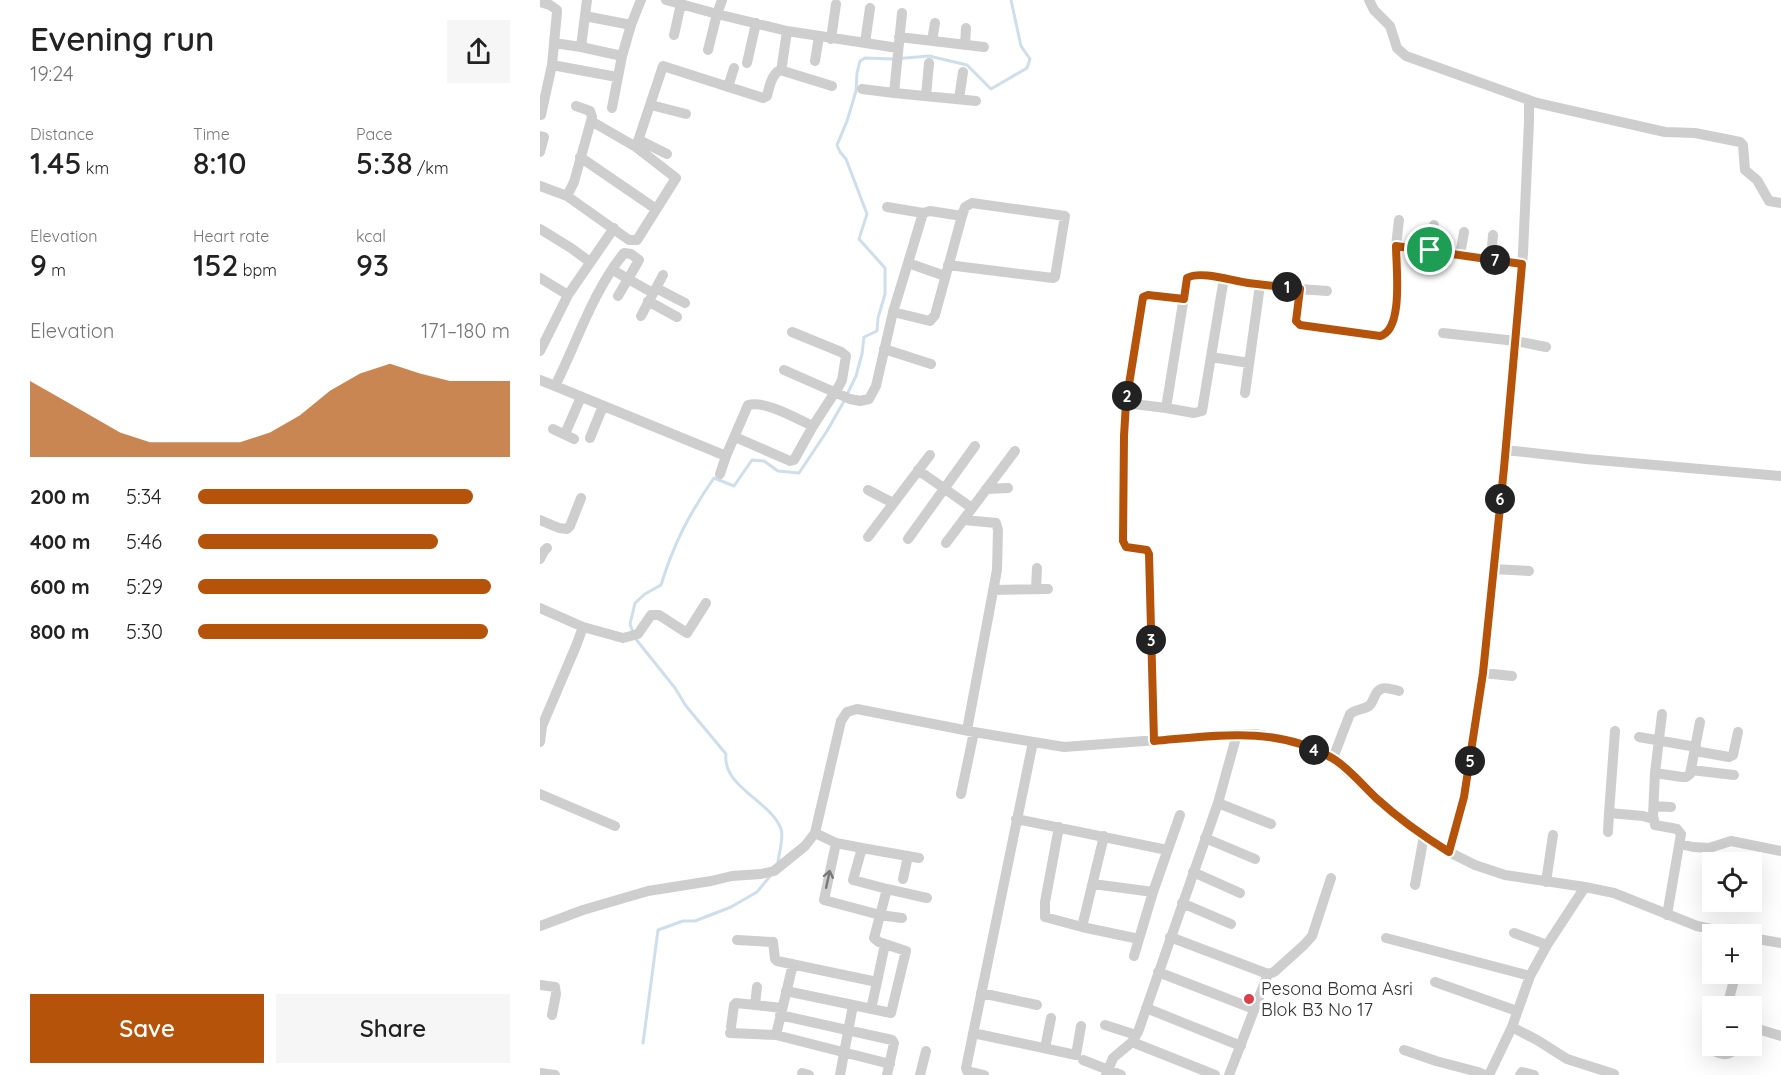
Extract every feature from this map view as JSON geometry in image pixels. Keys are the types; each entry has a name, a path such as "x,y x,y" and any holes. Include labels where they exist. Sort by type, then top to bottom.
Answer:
{"street":[{"path":"581,46 587,0"},
{"path":"612,108 622,56 641,0"},
{"path":"666,0 686,3 717,14 787,31 865,43 898,52 932,41 984,47"},
{"path":"708,50 722,0"},
{"path":"1369,0 1374,10 1390,26 1397,48 1406,56 1529,100 1665,132 1695,133 1740,142 1743,145 1745,170 1757,180 1769,201 1781,203"},
{"path":"541,115 542,95 552,65 557,12 557,9 547,2"},
{"path":"675,35 686,3"},
{"path":"831,39 837,4"},
{"path":"865,43 870,8"},
{"path":"894,93 902,13"},
{"path":"585,16 631,25"},
{"path":"747,63 756,24"},
{"path":"932,41 935,24"},
{"path":"965,45 966,28"},
{"path":"782,65 787,31"},
{"path":"815,61 819,36"},
{"path":"554,43 581,46 622,56"},
{"path":"926,96 929,63"},
{"path":"552,65 617,77"},
{"path":"638,143 663,66 765,98 776,72 780,70 832,86"},
{"path":"728,87 734,68"},
{"path":"959,99 963,72"},
{"path":"862,89 976,101"},
{"path":"1449,852 1464,797 1483,673 1516,341 1528,158 1529,100"},
{"path":"651,105 686,114"},
{"path":"567,196 574,182 592,117 590,111 576,106"},
{"path":"591,121 667,154"},
{"path":"540,136 544,137 540,152"},
{"path":"540,186 567,196 629,240 637,240 676,178 638,143"},
{"path":"580,157 656,209"},
{"path":"893,312 930,321 934,315 946,271 965,207 972,203 1065,216 1053,278 946,271 908,263"},
{"path":"887,207 962,216"},
{"path":"784,370 842,396 860,401 869,399 876,386 893,312 923,213"},
{"path":"1300,289 1296,321 1300,325 1380,336 1385,334 1390,330 1396,310 1396,246 1399,220"},
{"path":"1430,250 1434,225"},
{"path":"540,351 568,295 614,228"},
{"path":"540,229 590,262"},
{"path":"1460,255 1464,232"},
{"path":"1491,260 1493,234"},
{"path":"1396,246 1522,264"},
{"path":"555,386 595,301 613,270 624,253 632,254 639,260 618,296"},
{"path":"613,270 652,294 677,317"},
{"path":"641,316 663,275"},
{"path":"1166,408 1187,278 1192,275 1210,276 1260,285 1327,291"},
{"path":"540,278 568,295"},
{"path":"1126,403 1194,413 1202,411 1224,278"},
{"path":"1245,393 1260,285"},
{"path":"652,294 685,303"},
{"path":"1149,742 1149,554 1143,548 1126,547 1123,541 1126,403 1143,297 1148,295 1184,299"},
{"path":"735,437 794,460 813,426 842,396 846,356 842,352 792,332"},
{"path":"1443,333 1516,341 1546,347"},
{"path":"884,349 931,364"},
{"path":"1211,357 1249,363"},
{"path":"540,380 726,456"},
{"path":"553,429 569,437 581,397"},
{"path":"720,474 747,407 752,403 771,407 813,426"},
{"path":"590,438 603,406"},
{"path":"908,539 975,446"},
{"path":"1506,450 1781,476"},
{"path":"946,543 1015,451"},
{"path":"868,537 930,455"},
{"path":"918,470 972,508"},
{"path":"986,489 1008,488"},
{"path":"868,490 893,503"},
{"path":"540,520 567,529 581,498"},
{"path":"961,794 997,570 998,530 996,523 964,520"},
{"path":"540,559 547,548"},
{"path":"993,590 1042,589 1037,568"},
{"path":"1493,569 1529,571"},
{"path":"540,608 583,627 623,638 638,634 654,614 685,632 689,632 706,603"},
{"path":"540,741 542,726 583,627"},
{"path":"1483,673 1512,676"},
{"path":"1333,758 1350,714 1354,710 1371,705 1376,691 1383,687 1399,690"},
{"path":"540,926 583,910 648,891 774,871 805,846 815,833 841,721 847,712 861,709 1064,747 1237,734 1268,736 1302,745 1333,758 1388,809 1424,836 1475,865 1505,875 1585,887 1629,898 1702,927"},
{"path":"1662,714 1655,773 1653,819 1656,826 1674,828 1681,834 1667,915"},
{"path":"1655,773 1686,777 1690,774 1700,722"},
{"path":"1608,832 1615,731"},
{"path":"1639,737 1730,757 1733,755 1738,732"},
{"path":"1107,1072 1113,1058 1134,1039 1146,1008 1218,803 1237,734"},
{"path":"984,1075 966,1069 1033,742"},
{"path":"1691,770 1734,775"},
{"path":"540,794 615,826"},
{"path":"1218,803 1271,824"},
{"path":"1654,806 1671,807"},
{"path":"1609,813 1653,819"},
{"path":"1134,956 1152,892 1180,815"},
{"path":"1016,819 1167,850"},
{"path":"1059,827 1044,915 1047,918 1082,927 1138,939"},
{"path":"815,833 836,843 914,857 903,879"},
{"path":"1546,882 1553,835"},
{"path":"1082,927 1104,836"},
{"path":"1415,885 1424,836"},
{"path":"1205,838 1255,858"},
{"path":"1680,844 1709,848 1731,841 1781,851"},
{"path":"836,843 824,900 880,915 902,918"},
{"path":"862,848 853,880 855,882 927,898"},
{"path":"1193,872 1240,893"},
{"path":"1170,937 1268,974 1274,972 1312,936 1331,878"},
{"path":"1093,884 1152,892"},
{"path":"1404,1050 1490,1074 1512,1027 1530,976 1547,945 1585,887"},
{"path":"786,992 891,1013 906,949 879,942 874,938 887,889"},
{"path":"1182,903 1231,924"},
{"path":"1514,933 1547,945"},
{"path":"1386,938 1530,976"},
{"path":"737,940 773,942 776,961 877,982"},
{"path":"1762,940 1781,943"},
{"path":"871,1009 885,944"},
{"path":"776,1035 793,964"},
{"path":"1158,972 1254,1009"},
{"path":"1229,1075 1268,974"},
{"path":"1435,982 1517,1011"},
{"path":"540,985 555,987 552,1015"},
{"path":"755,1005 757,987"},
{"path":"981,993 1037,1005"},
{"path":"736,1003 781,1011 892,1040 894,1043 889,1069 844,1052 776,1035 731,1030 736,1003"},
{"path":"840,1075 852,1005"},
{"path":"1146,1008 1241,1046"},
{"path":"1045,1048 1051,1018"},
{"path":"1105,1025 1215,1075"},
{"path":"973,1033 1076,1055 1081,1026"},
{"path":"1512,1027 1538,1040 1567,1059 1614,1074"},
{"path":"1762,1030 1781,1036"},
{"path":"920,1075 926,1051"},
{"path":"1083,1060 1107,1072 1121,1075"},
{"path":"1520,1075 1526,1072 1534,1075"},
{"path":"540,1073 555,1075"}],"waterway":[{"path":"778,862 782,833 776,819 739,785 727,766 726,754 686,706 675,688 635,638 630,624 635,603 661,585 683,529 714,478 734,486 752,460 764,461 778,471 799,473 827,431 856,376 864,337 877,331 885,294 885,268 859,239 867,214 846,159 837,145 856,91 860,61 865,58 893,59 929,56 967,65 991,89 1027,68 1030,59 1021,46 1011,0"},
{"path":"643,1043 658,930 683,921 695,921 731,907 757,892 771,875"}],"place":[{"name":"Pesona Boma Asri Blok B3 No 17","path":"1249,999"}],"route":[{"path":"1396,246 1430,250 1522,264 1483,673 1464,797 1449,852 1388,809 1333,758 1302,745 1256,734 1154,741 1149,554 1143,548 1126,547 1123,541 1126,403 1143,297 1148,295 1184,299 1187,278 1192,275 1300,289 1296,321 1300,325 1380,336 1390,330 1396,310 1396,246"}]}
